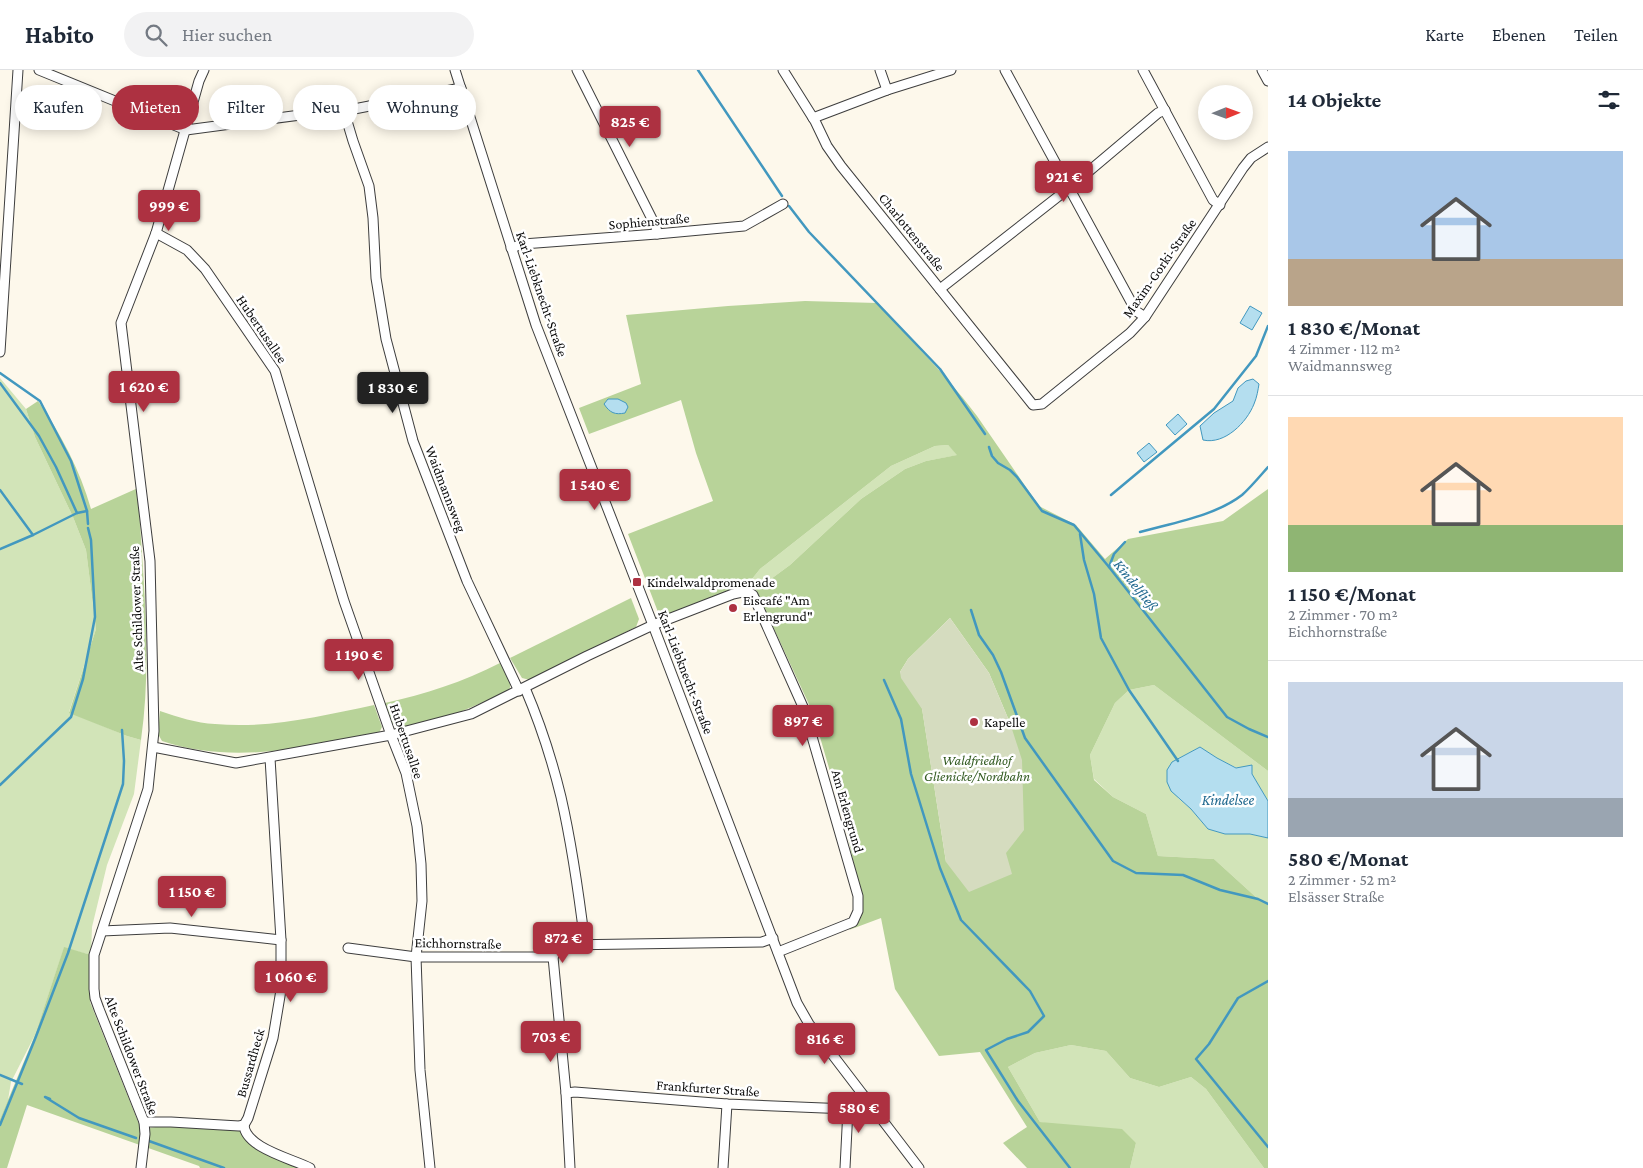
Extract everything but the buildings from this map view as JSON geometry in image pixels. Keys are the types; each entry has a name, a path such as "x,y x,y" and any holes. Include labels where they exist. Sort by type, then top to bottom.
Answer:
{"street":[{"path":"0,352 18,70"},
{"path":"39,70 112,100"},
{"name":"Alte Schildower Straße","path":"198,85 204,70"},
{"name":"Karl-Liebknecht-Straße","path":"455,70 460,85"},
{"path":"577,70 656,227 657,234"},
{"name":"Charlottenstraße","path":"784,70 813,118 827,146 841,166 1031,404"},
{"path":"880,70 887,90"},
{"path":"813,118 887,90 951,70"},
{"path":"1005,70 1136,311 1145,318"},
{"path":"1143,70 1213,200 1220,205"},
{"path":"1262,70 1268,81"},
{"path":"940,289 1069,188 1158,113 1165,110"},
{"path":"199,128 293,116"},
{"name":"Alte Schildower Straße","path":"141,1168 144,1122 95,998 94,955 148,789 153,746 150,561 121,323 156,233 186,130"},
{"name":"Waidmannsweg","path":"350,130 369,186 373,218 376,278 386,339 413,441 467,581 540,725 561,796 577,877 584,944"},
{"name":"Karl-Liebknecht-Straße","path":"474,130 536,325 802,1014 919,1168"},
{"name":"Maxim-Gorki-Straße","path":"1031,404 1042,404 1130,333 1145,318 1243,168 1251,158 1268,146"},
{"name":"Sophienstraße","path":"512,248 523,244 744,226 783,204"},
{"name":"Hubertusallee","path":"156,233 187,250 205,269 275,371 344,601 406,772 419,845 422,901 416,957 420,1070 430,1168"},
{"name":"Am Erlengrund","path":"653,624 738,593 750,592 804,709 858,896 858,911 853,922 778,952"},
{"path":"153,746 236,763 391,735 471,714 653,624"},
{"name":"Bussardheck","path":"244,1125 263,1071 277,1016 281,990 281,940 270,758"},
{"path":"102,931 170,928 281,940"},
{"path":"570,1168 566,1093 553,957 556,951 564,945 762,942 773,938"},
{"name":"Eichhornstraße","path":"348,948 416,957 553,957"},
{"name":"Frankfurter Straße","path":"566,1093 575,1092 727,1104 848,1109"},
{"path":"845,1168 848,1109 863,1095"},
{"path":"723,1168 727,1104"},
{"path":"144,1122 244,1125 247,1134 258,1144 276,1154 310,1168"}],"green space":[{"path":"805,301 877,303 963,398 1039,506 1076,525 1105,559 1128,539 1223,521 1268,489 1268,771 1154,685 1129,690 1115,703 1090,755 1094,780 1113,797 1146,814 1158,856 1214,859 1258,899 1268,904 1268,1168 1264,1168 1206,1089 1191,1077 1159,1087 1130,1078 1106,1051 1071,1045 1035,1053 1008,1067 1040,1122 1122,1129 1136,1143 1130,1168 1027,1168 1003,1143 1027,1127 980,1052 939,1056 895,989 881,918 849,930 859,920 863,907 845,823 813,713 756,590 790,565 861,499 905,469 926,461 957,455 948,445 935,446 891,466 760,569 748,584 666,615 658,612 628,534 713,501 696,453 681,400 589,434 579,408 641,384 626,315","holes":["950,618 989,673 1010,723 1006,853 946,862 922,708 900,672 908,659"]},
{"path":"0,378 26,409 35,437 73,517 86,550 96,629 69,712 141,740 134,794 107,865 92,927 91,955 64,948 35,1035 11,1082 8,1100 0,1119"},
{"path":"38,401 69,453 91,509 138,488 146,646 146,677 141,740 69,713 96,629 86,550 73,517 35,437 26,409"},
{"path":"948,445 958,455 926,461 905,469 861,499 790,565 756,590 748,584 760,569 891,466 935,446"},
{"path":"631,598 639,619 636,627 530,680 522,678 510,658"},
{"name":"Waldfriedhof Glienicke/Nordbahn","path":"950,618 989,673 1010,723 1022,760 1024,830 1006,853 1012,874 969,892 946,862 922,709 901,678 900,672 908,659"},
{"path":"500,663 511,683 509,691 453,715 401,728 393,724 385,703 444,687"},
{"path":"1154,685 1268,771 1268,801 1252,774 1238,769 1200,747 1172,762 1178,798 1191,809 1208,829 1225,834 1250,834 1268,838 1268,904 1258,899 1214,859 1158,856 1146,814 1113,797 1094,779 1090,755 1115,703 1129,690"},
{"path":"374,705 382,727 379,733 298,748 243,753 216,752 162,741 158,734 160,711 208,723 255,725 295,720"},
{"path":"64,947 91,955 90,1002 141,1129 170,1125 240,1130 253,1144 267,1154 299,1168 200,1168 199,1166 27,1105 7,1168 0,1168 0,1119 35,1035"},
{"path":"1071,1045 1106,1051 1130,1078 1159,1087 1191,1077 1206,1089 1264,1168 1130,1168 1136,1143 1040,1122 1008,1067 1035,1053"}],"water":[{"path":"1250,306 1262,313 1252,330 1240,323"},
{"path":"1253,379 1259,384 1257,396 1251,411 1241,425 1227,436 1211,441 1203,440 1200,426 1214,413 1233,401 1238,388 1246,381"},
{"path":"608,399 618,399 626,403 628,407 625,413 618,414 608,409 604,404"},
{"path":"1178,414 1187,424 1175,435 1166,425"},
{"path":"1149,443 1157,452 1144,462 1137,453"},
{"name":"Kindelsee","path":"1200,747 1236,768 1252,765 1252,774 1268,801 1268,838 1250,834 1225,834 1208,829 1191,809 1171,791 1167,782 1167,770 1172,762"}],"waterway":[{"path":"698,70 782,196"},
{"path":"789,206 809,232 940,369 985,434"},
{"name":"Kindelfließ","path":"1111,495 1214,409 1256,356 1268,326"},
{"path":"0,373 40,401 71,461 87,511 88,524"},
{"path":"0,383 39,436 56,467 77,513"},
{"name":"Kindelfließ","path":"989,447 992,456 998,463 1017,477 1042,511 1074,525 1227,717 1268,737"},
{"name":"Kindelfließ","path":"1140,532 1206,514 1231,502 1242,495 1268,467"},
{"path":"0,490 33,535"},
{"path":"0,549 77,513 87,511"},
{"path":"0,785 71,717 83,679 95,617 91,540 88,528"},
{"path":"1080,534 1084,560 1094,594 1101,638 1129,690 1178,761"},
{"path":"1109,567 1114,554 1125,542"},
{"path":"971,610 979,635 993,655 1001,672 1025,738 1113,861 1136,873 1183,875 1220,890 1258,899 1268,904"},
{"path":"884,680 901,719 911,774 940,868 961,920 1030,991 1044,1016 1028,1032 1007,1039 986,1050 1018,1101 1070,1168"},
{"path":"0,1125 68,953 123,784 122,730"},
{"path":"1268,981 1238,998 1209,1044 1196,1059 1268,1147"},
{"name":"Kindelfließ","path":"0,1075 22,1084"},
{"name":"Kindelfließ","path":"50,1099 45,1097 79,1118 136,1138"},
{"name":"Kindelfließ","path":"149,1141 224,1168"}],"place":[{"name":"Kindelwaldpromenade","path":"637,582"},
{"name":"Eiscafé \"Am Erlengrund\"","path":"733,608"},
{"name":"Kapelle","path":"974,722"}]}
